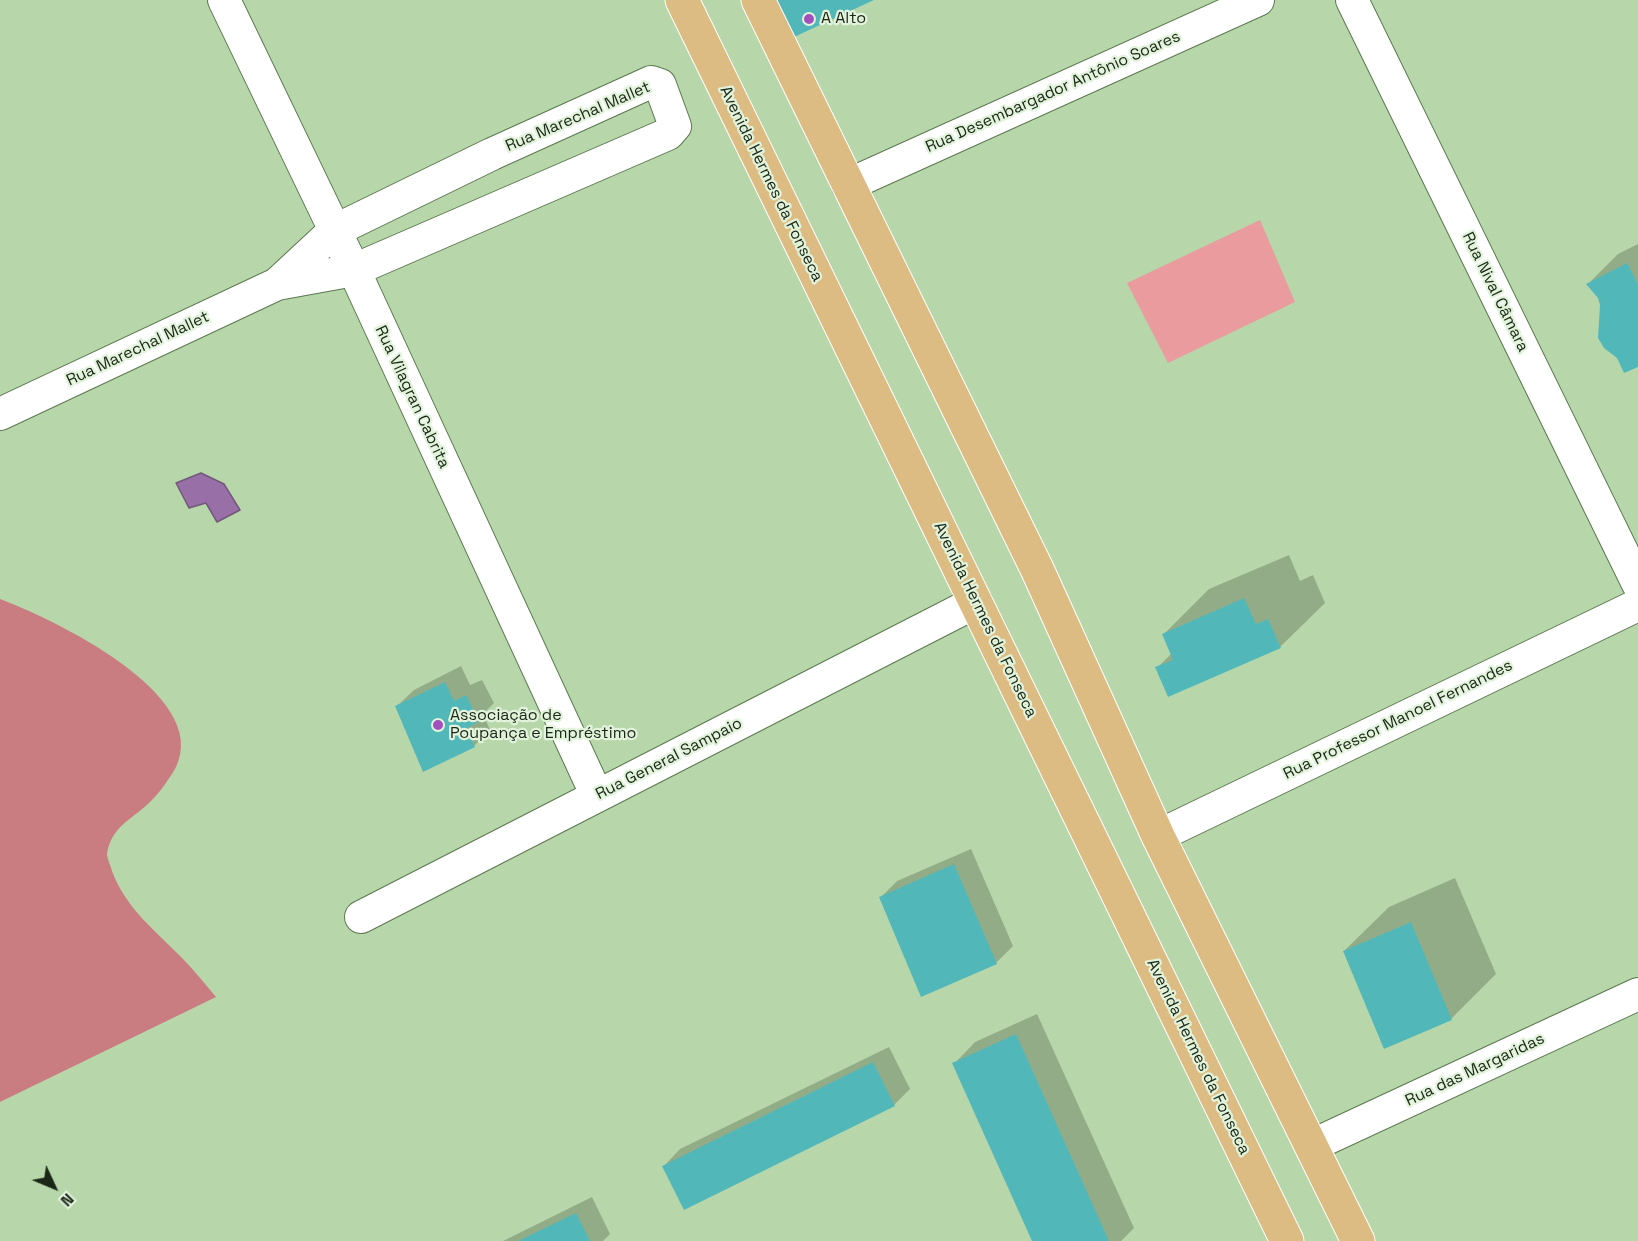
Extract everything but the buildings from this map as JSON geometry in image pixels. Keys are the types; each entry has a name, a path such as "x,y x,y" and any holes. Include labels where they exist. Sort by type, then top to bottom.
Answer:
{"main road":[{"name":"Avenida Hermes da Fonseca","path":"682,0 1287,1241"},
{"path":"758,0 1037,569 1158,836 1313,1145 1358,1241"}],"street":[{"name":"Rua Vilagran Cabrita","path":"224,0 354,270 597,796"},
{"name":"Rua Desembargador Antônio Soares","path":"848,185 1258,0"},
{"name":"Rua Nival Câmara","path":"1352,0 1638,584"},
{"name":"Rua Marechal Mallet","path":"0,414 277,284 354,270 668,134 675,126 660,85 651,82 492,154 334,231 277,284"},
{"name":"Rua General Sampaio","path":"361,917 976,602"},
{"name":"Rua Professor Manoel Fernandes","path":"1158,836 1638,605"},
{"name":"Rua das Margaridas","path":"1313,1145 1638,994"}],"shaded area":[{"path":"1260,220 1295,302 1168,363 1127,283"},
{"path":"201,473 224,484 240,510 217,522 206,503 189,508 176,483"},
{"path":"0,599 54,623 88,641 121,663 150,687 171,713 181,740 176,767 152,800 117,830 109,845 107,856 118,885 133,908 216,997 0,1102"}],"place":[{"name":"A Alto","path":"809,19"},
{"name":"Associação de Poupança e Empréstimo","path":"438,725"}]}
